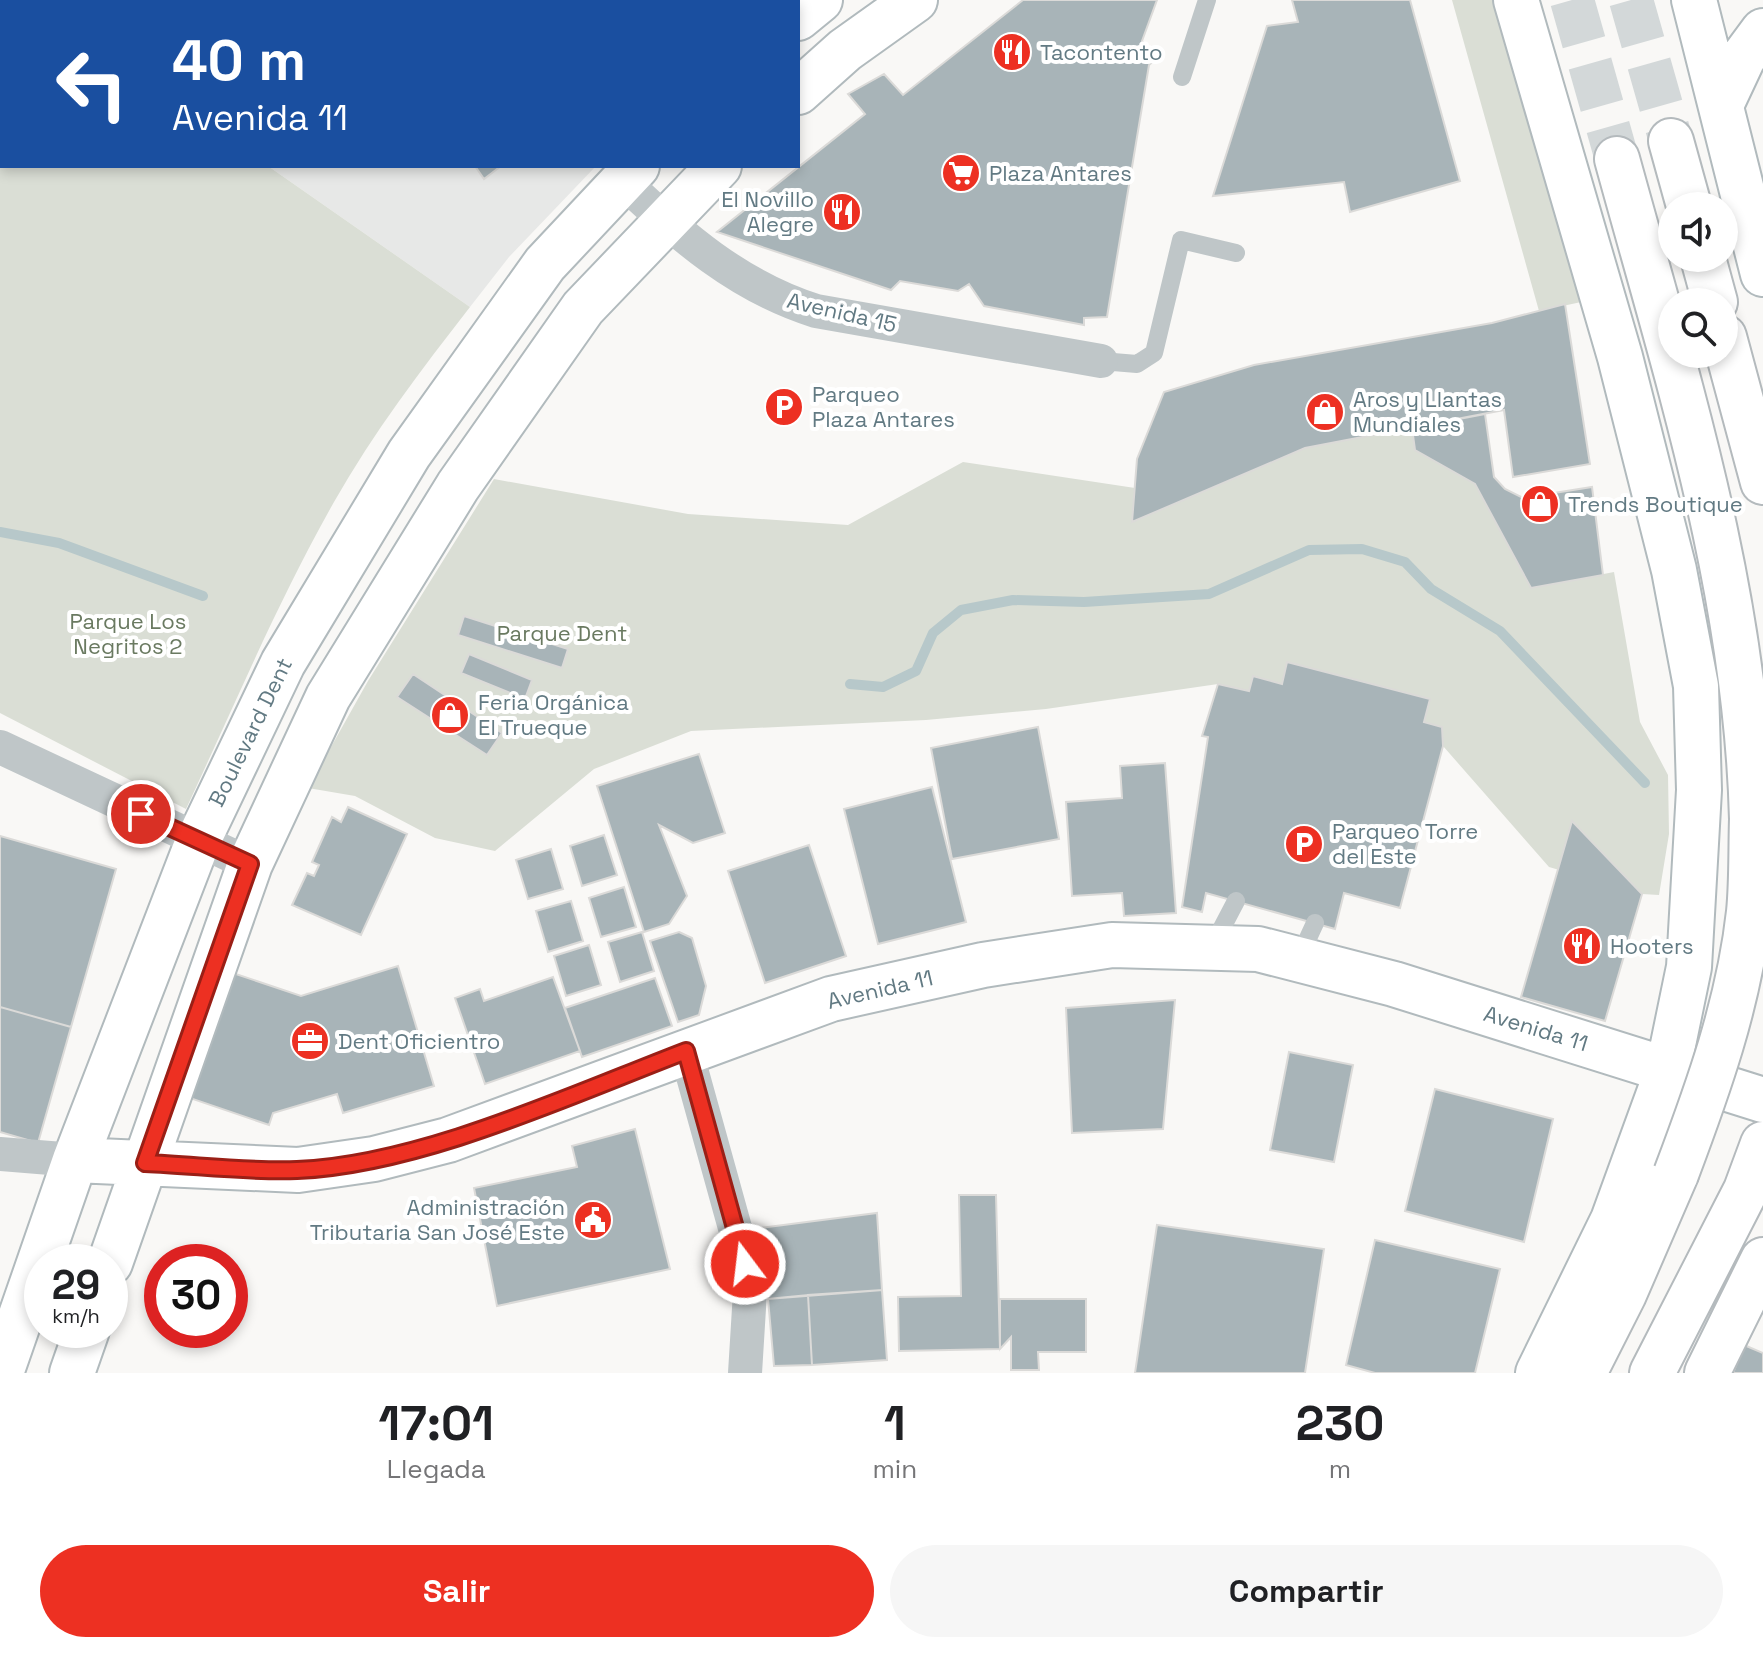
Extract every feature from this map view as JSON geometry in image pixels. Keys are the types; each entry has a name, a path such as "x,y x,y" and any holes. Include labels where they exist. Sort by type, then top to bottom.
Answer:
{"main road":[{"path":"800,16 820,0"},
{"path":"800,90 845,50 915,0"},
{"path":"1516,0 1620,357 1674,570 1696,686 1699,790 1689,967 1668,1069 1613,1220 1538,1373"},
{"path":"1694,0 1763,274"},
{"path":"1721,105 1743,58 1763,31"},
{"path":"1671,141 1685,192"},
{"path":"1584,1373 1624,1294 1709,1087 1733,1002 1749,912 1752,819 1750,738 1717,527 1617,159"},
{"path":"117,1244 250,864 328,697 458,486 583,308 663,220 717,168"},
{"name":"Boulevard Dent","path":"1,1373 75,1160 198,841 283,663 409,454 545,264 629,173"},
{"path":"1732,368 1763,482"},
{"path":"409,454 458,486"},
{"name":"Avenida 11","path":"75,1160 298,1170 374,1159 448,1140 831,999 983,965 1112,945 1258,949 1307,942 1419,992 1763,1100"},
{"path":"1652,1373 1746,1190 1763,1144"},
{"path":"1707,1373 1763,1260"},
{"path":"72,1373 81,1348"}],"street":[{"name":"Avenida 15","path":"629,173 663,220 735,276 803,307 1101,361"},
{"path":"0,747 250,864"},
{"path":"686,1051 745,1264 750,1292 745,1373"},
{"name":"Avenida 11","path":"0,1154 75,1160"}],"lane":[{"path":"1182,77 1207,0"},
{"path":"1101,361 1137,364 1154,353 1181,240 1236,253"},
{"path":"1212,948 1236,901"}],"shaded area":[{"path":"271,168 594,168 509,257 470,307"}],"green space":[{"path":"1452,0 1498,0 1586,301 1539,311"},
{"name":"Parque Los Negritos 2","path":"0,168 271,168 470,307 381,427 334,502 275,615 186,809 0,713"},
{"name":"Parque Dent","path":"1412,428 1415,450 1475,484 1531,588 1614,572 1640,722 1668,775 1669,834 1659,895 1642,894 1549,867 1443,746 1442,727 1424,722 1430,699 1288,662 1282,684 1249,691 1218,684 1046,709 926,720 691,731 594,769 495,851 435,838 355,796 308,788 368,681 494,479 688,514 848,525 963,462 1135,488 1133,522 1305,448"}],"building":[{"name":"Plaza Antares","path":"1023,0 1157,0 1142,41 1157,58 1149,65 1107,317 1084,318 1084,325 984,306 969,284 958,291 900,281 891,290 717,232 865,114 848,94 884,74 903,95"},
{"path":"1292,0 1410,0 1460,181 1350,212 1344,182 1213,196 1267,26 1298,22"},
{"path":"476,168 498,168 484,179"},
{"name":"Aros y Llantas Mundiales","path":"1565,304 1590,464 1513,477 1504,410 1305,448 1132,522 1137,459 1164,392 1254,365 1492,323"},
{"name":"Trends Boutique","path":"1485,414 1494,477 1505,489 1523,498 1592,487 1603,575 1531,588 1475,484 1415,450 1412,428"},
{"name":"Feria Orgánica El Trueque","path":"464,616 568,649 562,668 458,635"},
{"name":"Feria Orgánica El Trueque","path":"469,654 532,680 525,699 461,673"},
{"name":"Parqueo Torre del Este","path":"1287,662 1430,699 1424,722 1442,727 1443,746 1400,908 1344,893 1335,929 1206,893 1202,912 1182,907 1208,737 1202,736 1218,684 1249,691 1253,676 1282,684"},
{"name":"Feria Orgánica El Trueque","path":"413,674 502,733 487,755 397,697"},
{"path":"1038,727 1059,839 952,859 931,748"},
{"path":"699,754 725,833 693,843 659,825 687,896 669,924 644,932 597,786"},
{"path":"1165,763 1176,913 1124,916 1122,893 1072,896 1066,802 1122,798 1120,766"},
{"path":"932,787 966,922 878,944 844,809"},
{"path":"348,807 407,834 361,935 292,905 307,873 314,876 319,865 312,862 332,817 341,822"},
{"name":"Hooters","path":"1572,821 1642,894 1605,1021 1521,997"},
{"path":"604,835 617,875 582,886 570,846"},
{"path":"0,836 116,869 71,1027 0,1007"},
{"path":"809,845 846,956 765,983 728,871"},
{"path":"551,849 563,889 528,899 516,860"},
{"path":"624,887 636,927 601,937 589,898"},
{"path":"571,901 583,941 548,952 536,911"},
{"path":"642,932 654,971 620,982 608,942"},
{"path":"679,932 692,938 706,986 699,1015 678,1022 650,941"},
{"path":"589,945 601,985 566,996 554,956"},
{"name":"Dent Oficientro","path":"398,966 434,1086 343,1113 337,1094 273,1113 269,1125 181,1095 224,970 301,996"},
{"path":"553,977 580,1051 485,1084 455,998 480,989 484,1001"},
{"path":"655,978 672,1026 582,1057 565,1008"},
{"path":"1175,1000 1163,1129 1072,1133 1066,1008"},
{"path":"0,1007 71,1027 38,1143 0,1132"},
{"path":"1289,1052 1353,1065 1334,1162 1270,1150"},
{"path":"1435,1089 1553,1119 1524,1242 1405,1211"},
{"path":"635,1129 670,1269 497,1306 474,1188 577,1167 572,1146"},
{"path":"959,1195 996,1195 1000,1349 899,1351 898,1297 961,1296"},
{"path":"877,1213 882,1290 768,1299 760,1228"},
{"path":"1157,1225 1324,1249 1305,1373 1135,1373"},
{"path":"1375,1240 1500,1269 1475,1373 1375,1373 1346,1365"},
{"path":"882,1290 887,1360 812,1365 808,1295"},
{"path":"808,1295 812,1365 774,1366 768,1299"},
{"path":"1000,1299 1086,1299 1086,1352 1038,1352 1039,1370 1011,1370 1011,1337 1000,1349"},
{"path":"1744,1345 1763,1353 1763,1373 1733,1373"}],"waterway":[{"path":"0,532 59,543 203,596"},
{"path":"850,684 883,687 916,671 933,633 961,610 1013,600 1084,602 1209,594 1309,550 1362,549 1405,562 1431,589 1500,631 1645,783"}],"tunnel":[{"path":"1572,0 1617,159"},
{"path":"1631,0 1671,141"}],"place":[{"name":"Tacontento","path":"1012,52"},
{"name":"Plaza Antares","path":"961,173"},
{"name":"El Novillo Alegre","path":"842,212"},
{"name":"Parqueo Plaza Antares","path":"784,407"},
{"name":"Aros y Llantas Mundiales","path":"1325,412"},
{"name":"Trends Boutique","path":"1540,504"},
{"name":"Feria Orgánica El Trueque","path":"450,715"},
{"name":"Parqueo Torre del Este","path":"1304,844"},
{"name":"Hooters","path":"1582,946"},
{"name":"Dent Oficientro","path":"310,1041"},
{"name":"Administración Tributaria San José Este","path":"593,1220"}],"route":[{"path":"141,814 250,864 145,1163 298,1170 374,1159 448,1140 686,1051 745,1264"}]}
